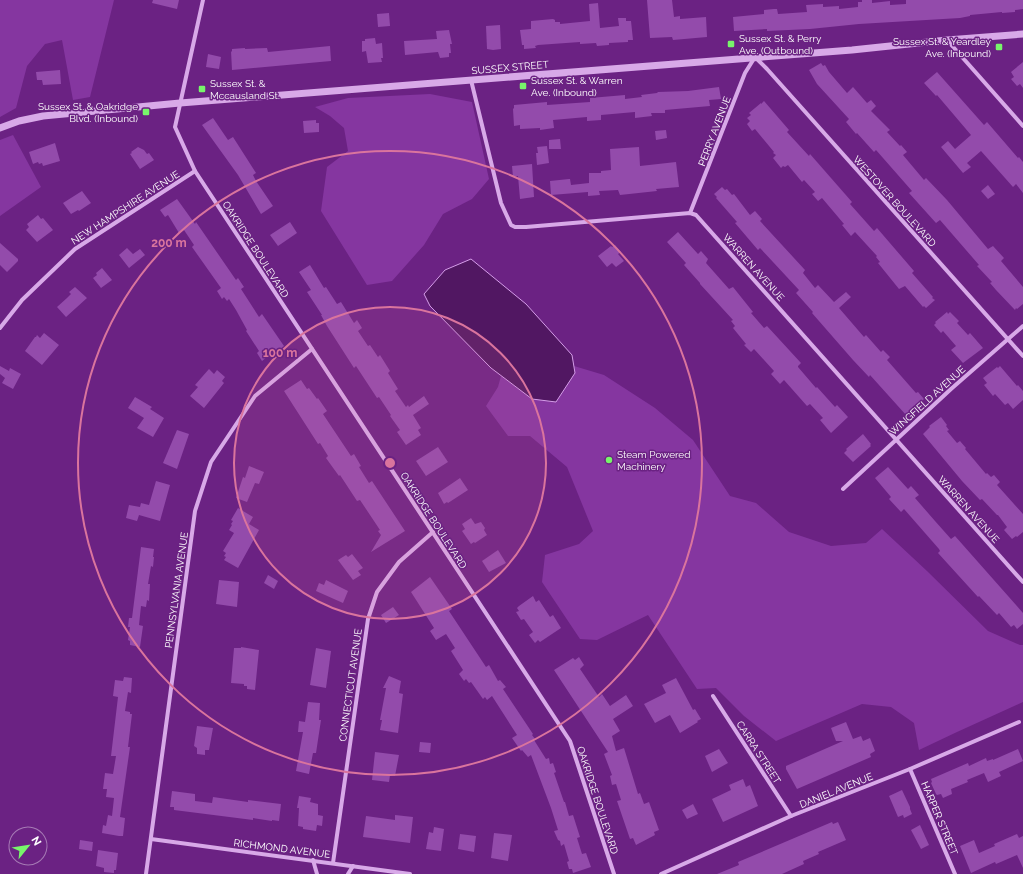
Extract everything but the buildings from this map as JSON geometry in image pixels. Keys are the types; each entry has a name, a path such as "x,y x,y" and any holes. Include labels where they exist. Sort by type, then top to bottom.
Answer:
{"street":[{"name":"OAKRIDGE BOULEVARD","path":"203,0 175,127 195,171 570,741 614,874"},
{"name":"SUSSEX STREET","path":"0,128 19,121 43,116 180,103 852,50 1023,34"},
{"path":"947,40 1023,126"},
{"name":"PERRY AVENUE","path":"690,213 745,73 755,57"},
{"name":"WESTOVER BOULEVARD","path":"755,57 1023,356"},
{"path":"471,80 501,203 511,226 526,227 690,213"},
{"name":"NEW HAMPSHIRE AVENUE","path":"0,328 22,300 74,248 195,171"},
{"name":"WARREN AVENUE","path":"690,213 696,215 702,220 1023,582"},
{"name":"WINGFIELD AVENUE","path":"843,489 896,439 1023,326"},
{"name":"PENNSYLVANIA AVENUE","path":"146,874 195,511 211,462 255,396 312,349"},
{"name":"CONNECTICUT AVENUE","path":"333,863 368,619 377,592 381,586 399,562 433,532"},
{"name":"CARRA STREET","path":"713,696 791,816"},
{"name":"DANIEL AVENUE","path":"661,874 791,816 910,769 1019,722"},
{"name":"HARPER STREET","path":"910,769 955,874"},
{"name":"RICHMOND AVENUE","path":"151,839 410,874"},
{"path":"314,860 317,874"},
{"path":"348,874 352,866"}],"shaded area":[{"path":"0,0 114,0 90,97 73,100 62,40 45,44 27,66 16,108 0,117"},
{"path":"430,94 472,102 489,179 472,199 443,214 424,245 392,281 367,285 321,211 327,167 348,151 344,128 330,116 315,107 348,98"},
{"path":"13,135 41,187 0,216 0,140"},
{"path":"471,259 526,304 572,355 575,373 556,402 532,399 491,368 430,306 424,294 445,270"},
{"path":"574,366 604,375 655,408 693,440 730,496 756,503 789,532 831,546 866,543 882,529 988,631 1023,645 1023,702 919,750 914,723 891,707 862,704 776,741 744,716 716,688 697,689 648,615 597,640 580,639 542,582 545,555 579,544 593,531 567,467 530,436 508,436 486,406 498,387 501,376 532,399 575,373"}],"place":[{"name":"Sussex St. & Perry Ave. (Outbound)","path":"731,44"},
{"name":"Sussex St. & Yeardley Ave. (Inbound)","path":"999,47"},
{"name":"Sussex St. & Warren Ave. (Inbound)","path":"523,86"},
{"name":"Sussex St. & Mccausland St.","path":"202,89"},
{"name":"Sussex St. & Oakridge Blvd. (Inbound)","path":"146,112"},
{"name":"Steam Powered Machinery","path":"609,460"}]}
